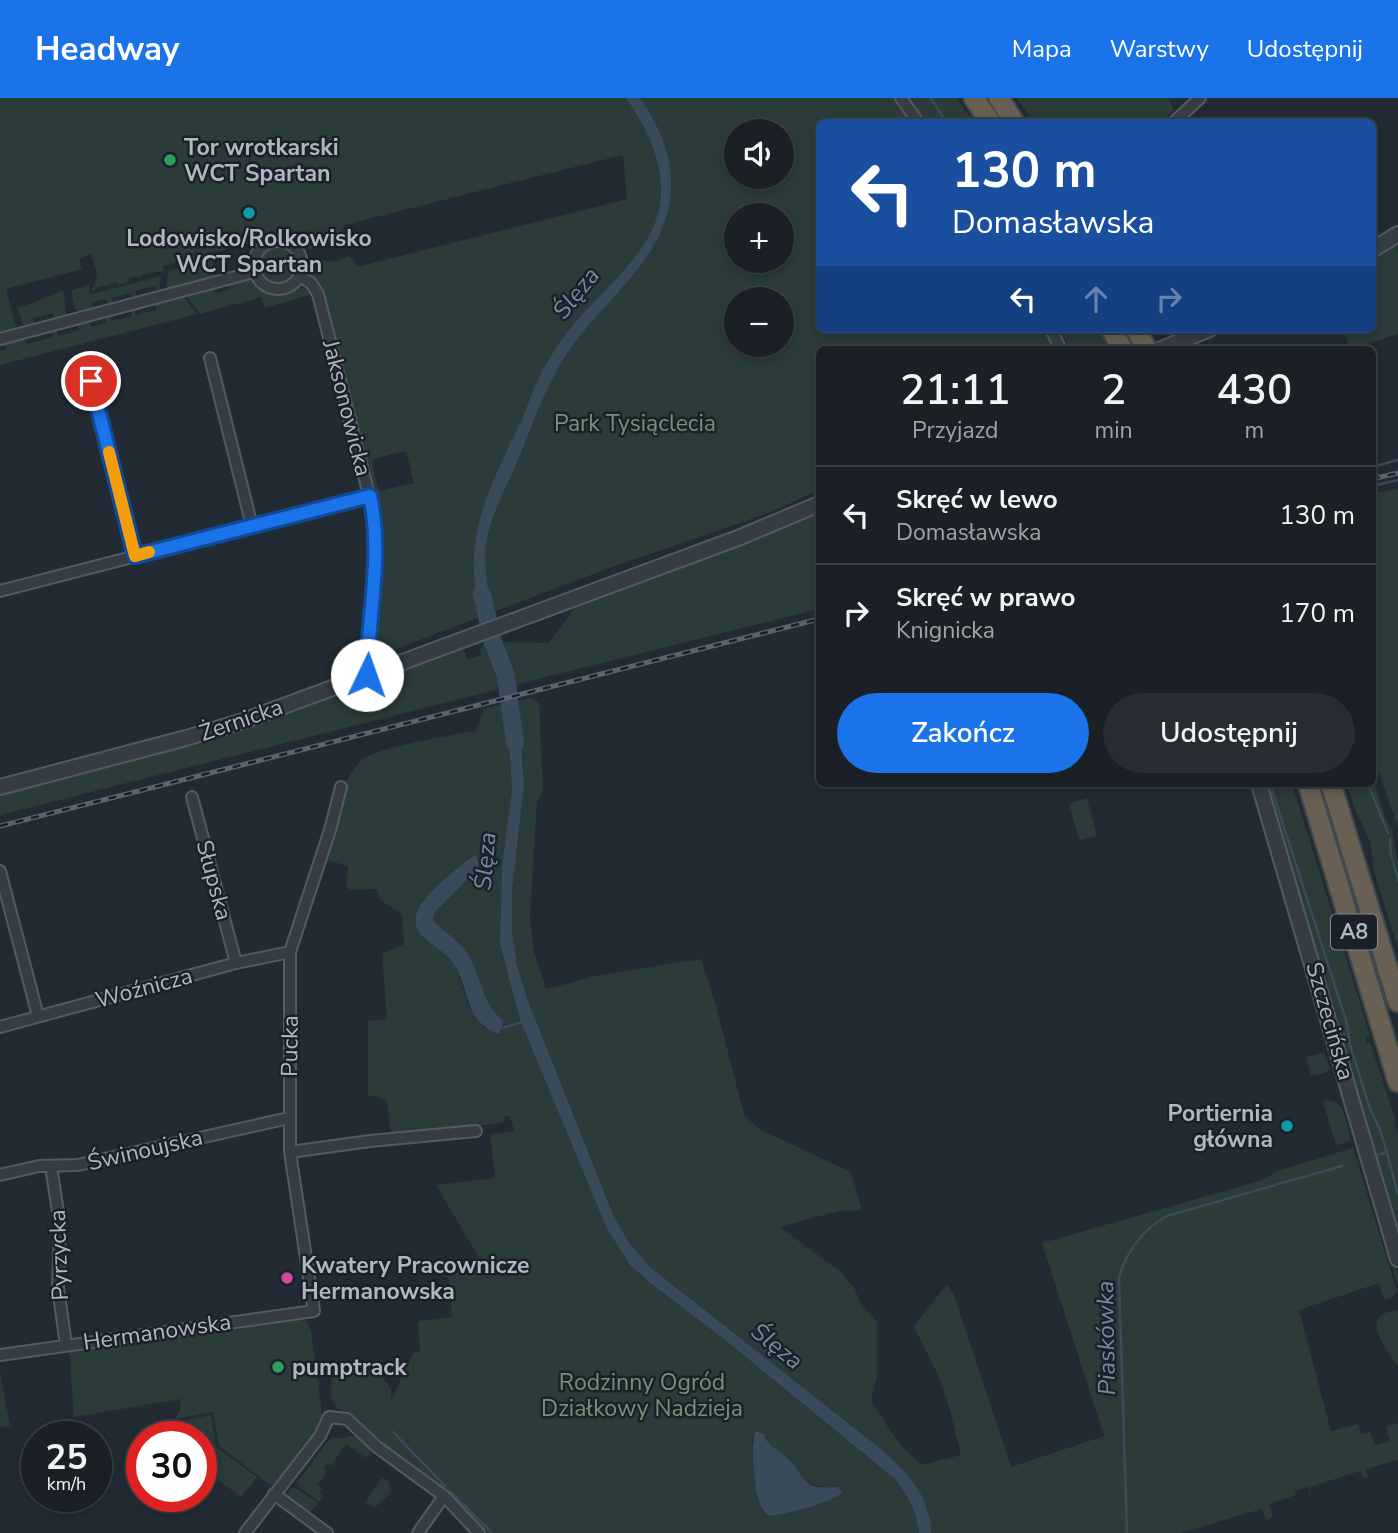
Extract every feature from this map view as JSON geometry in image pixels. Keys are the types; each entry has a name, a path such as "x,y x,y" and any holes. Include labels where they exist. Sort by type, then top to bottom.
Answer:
{"highway":[{"path":"974,98 988,119"},
{"path":"999,98 1012,119"},
{"name":"A8","path":"1309,787 1398,1082"},
{"name":"A8","path":"1332,787 1398,1002"}],"street":[{"path":"901,98 916,119"},
{"path":"1176,119 1185,105 1199,98"},
{"path":"1376,248 1398,234"},
{"path":"285,242 297,250 302,262 300,276 288,288 271,289 264,285 254,272 254,257 263,245 285,242"},
{"path":"0,339 254,272"},
{"name":"Jaksonowicka","path":"300,276 312,283 318,294 374,515 376,547 367,675"},
{"path":"1169,346 1200,333"},
{"path":"209,358 252,526"},
{"path":"91,381 135,556"},
{"path":"0,591 370,496"},
{"name":"Żernicka","path":"0,787 211,732 738,538 816,505"},
{"name":"Pucka","path":"313,1311 290,1152 290,953 330,830 341,787"},
{"name":"Szczecińska","path":"1260,787 1398,1259"},
{"name":"Słupska","path":"192,797 236,963"},
{"path":"0,870 38,1016"},
{"name":"Woźnicza","path":"0,1027 236,963 290,953"},
{"name":"Świnoujska","path":"0,1175 39,1166 78,1166 289,1118"},
{"path":"290,1152 476,1131"},
{"name":"Pyrzycka","path":"51,1166 60,1225 58,1288 66,1345"},
{"name":"Hermanowska","path":"0,1354 313,1311"},
{"path":"245,1533 320,1436 329,1417 347,1419 377,1447 444,1496 478,1533"},
{"path":"274,1493 327,1533"},
{"path":"418,1533 444,1496"}],"green space":[{"name":"Park Tysiąclecia","path":"0,98 895,98 911,119 816,119 816,333 1048,333 1054,346 816,346 816,491 771,512 612,567 380,655 371,651 379,549 318,284 311,275 314,266 319,260 336,262 349,256 357,267 627,199 623,155 344,225 341,234 318,240 319,246 310,250 288,238 273,237 163,266 162,273 160,271 151,273 150,276 149,273 141,275 141,278 129,278 129,282 118,285 117,282 92,291 97,274 91,254 79,259 82,269 6,289 16,327 0,335","holes":["406,451 414,483 379,491 373,459"]},
{"path":"907,98 957,98 971,119 922,119"},
{"path":"1017,98 1168,98 1174,109 1165,119 1031,119"},
{"path":"1395,242 1398,252 1398,334 1360,346 1349,346 1344,333 1376,333 1376,254"},
{"path":"277,245 285,246 291,251 296,257 296,273 291,279 285,284 277,285 269,284 263,279 258,273 257,265 258,257 263,251 269,246"},
{"path":"212,259 215,273 212,277 166,290 168,271"},
{"path":"161,276 157,293 155,286 135,291 137,298 133,299 131,293 111,298 112,305 108,306 106,299 92,302 94,309 81,313 75,309 71,291 90,284 89,295"},
{"path":"246,279 272,294 304,288 313,294 264,308 261,297 200,314 185,294 213,287 215,294 229,290 228,283"},
{"path":"63,291 67,315 55,320 53,313 33,318 35,325 29,327 23,324 18,308"},
{"path":"182,295 197,314 0,365 0,351 6,349 4,342 24,337 27,344 53,337 52,330 56,329 58,336 79,330 78,323 89,320 91,327 106,323 105,316 110,315 112,321 132,316 130,309 134,308 136,315 156,310 155,303"},
{"path":"1062,333 1126,333 1132,346 1068,346"},
{"path":"1398,489 1398,829 1376,763 1376,493"},
{"path":"816,512 816,610 514,685 503,642 549,643 578,603 784,528"},
{"path":"484,642 491,652 499,685 496,690 0,815 0,793 462,650 468,660 481,655"},
{"path":"531,698 539,702 543,791 537,801 530,917 534,952 546,989 596,976 701,959 717,1009 744,1115 759,1129 851,1172 862,1210 838,1211 780,1227 842,1273 855,1289 860,1303 877,1322 877,1375 871,1401 899,1444 921,1465 961,1455 939,1377 914,1327 947,1284 954,1295 1011,1467 1104,1436 1042,1243 1262,1180 1281,1170 1353,1148 1397,1292 1390,1299 1384,1300 1379,1283 1299,1310 1331,1431 1358,1424 1361,1434 1370,1432 1375,1445 1390,1441 1386,1427 1398,1423 1398,1460 1366,1469 1368,1476 1363,1478 1360,1471 1310,1487 1312,1502 1308,1487 1295,1491 1296,1495 1269,1504 1273,1517 1266,1520 1262,1509 1180,1533 931,1533 927,1506 881,1449 650,1267 630,1244 614,1217 527,998 517,965 512,929 512,890 524,785 519,701"},
{"name":"Rodzinny Ogród Działkowy Nadzieja","path":"501,705 509,743 512,789 502,865 500,944 520,1020 607,1229 630,1265 650,1283 725,1340 895,1479 911,1504 919,1533 485,1533 445,1491 358,1427 347,1413 337,1408 331,1398 331,1374 377,1369 391,1389 391,1401 413,1353 420,1352 418,1321 452,1317 448,1271 484,1266 436,1185 495,1178 490,1134 514,1131 510,1116 505,1116 503,1123 391,1134 387,1100 368,1095 368,1021 387,1019 382,954 404,944 402,914 380,900 377,889 351,890 346,886 348,866 326,860 331,835 342,795 352,771 359,762 380,751 476,731 484,709","holes":["476,856 471,877 435,912 433,918 435,923 460,944 492,1009 499,1017 485,1029 469,1006 456,967 450,958 424,939 421,902 467,860","764,1434 771,1448 786,1457 805,1482 827,1488 834,1498 771,1516 763,1512 759,1504 752,1439"]},
{"path":"1267,787 1293,787 1370,1035 1366,1037 1367,1043 1370,1042 1396,1121 1398,1234"},
{"path":"1348,787 1376,787 1392,830 1398,862 1398,948 1375,875 1370,842"},
{"path":"1087,798 1097,836 1079,840 1069,804"},
{"path":"1324,1052 1330,1069 1325,1073 1311,1075 1306,1057"},
{"path":"1332,1101 1341,1108 1351,1141 1336,1145 1323,1102"},
{"path":"1356,1148 1363,1153 1398,1274 1398,1286"},
{"path":"1398,1310 1398,1367 1382,1342 1377,1325 1379,1318 1385,1313"},
{"path":"299,1318 306,1321 311,1331 323,1421 273,1487 219,1446 217,1421 215,1421 213,1412 175,1419 180,1410 181,1399 74,1417 69,1348"},
{"path":"0,1370 10,1426 0,1427"},
{"path":"211,1415 212,1421 182,1421"},
{"path":"357,1436 371,1446 372,1450 366,1458 346,1444 331,1466 327,1463 324,1469 327,1471 318,1484 322,1490 320,1493 324,1496 319,1502 298,1486 297,1482 330,1439"},
{"path":"217,1448 257,1477 241,1497 217,1479"},
{"path":"382,1478 390,1482 391,1493 374,1508 365,1502"},
{"path":"293,1487 317,1502 307,1515 286,1499"}],"water":[{"path":"626,98 640,98 665,146 671,192 667,214 659,236 646,258 571,348 544,395 488,533 486,570 492,608 490,613 480,617 474,578 475,548 483,510 500,464 555,349 631,261 651,232 657,217 661,185 655,154 643,125"},
{"path":"519,718 524,785 512,890 512,929 517,965 527,998 614,1217 630,1244 650,1267 881,1449 900,1467 922,1496 930,1520 931,1533 919,1533 911,1504 895,1479 725,1340 650,1283 630,1265 607,1229 520,1020 500,944 502,865 512,789 509,743 504,721"},
{"path":"476,855 479,863 477,870 435,912 433,918 435,923 459,943 470,958 487,1000 504,1021 499,1034 479,1022 454,964 423,937 416,924 419,908 430,893"},
{"path":"756,1431 764,1434 770,1445 786,1457 810,1485 839,1487 842,1493 808,1508 771,1516 766,1513 759,1503 755,1482 753,1446"}],"waterway":[{"path":"931,98 944,119"},
{"path":"1376,466 1398,460"},
{"path":"1376,485 1398,480"},
{"name":"Ślęza","path":"482,594 493,642 506,676 515,743"},
{"path":"1271,787 1346,1020 1350,1045 1370,1109 1381,1132 1398,1194"},
{"path":"1369,787 1388,833"},
{"path":"1390,839 1398,880"},
{"path":"502,1028 523,1022"},
{"name":"Piaskówka","path":"1378,1155 1387,1152"},
{"name":"Piaskówka","path":"1127,1533 1119,1278 1131,1250 1143,1234 1167,1216 1342,1166"},
{"path":"393,1432 445,1486"},
{"path":"451,1492 492,1533"}],"railway":[{"path":"1376,478 1398,473"},
{"path":"0,826 816,620"}],"slow traffic":[{"path":"109,452 135,556 149,552"}],"place":[{"name":"Tor wrotkarski WCT Spartan","path":"170,160"},
{"name":"Lodowisko/Rolkowisko WCT Spartan","path":"249,213"},
{"name":"Portiernia główna","path":"1287,1126"},
{"name":"Kwatery Pracownicze Hermanowska","path":"287,1278"},
{"name":"pumptrack","path":"278,1367"}],"route":[{"path":"91,381 135,556 370,496 376,547 367,675"}]}
